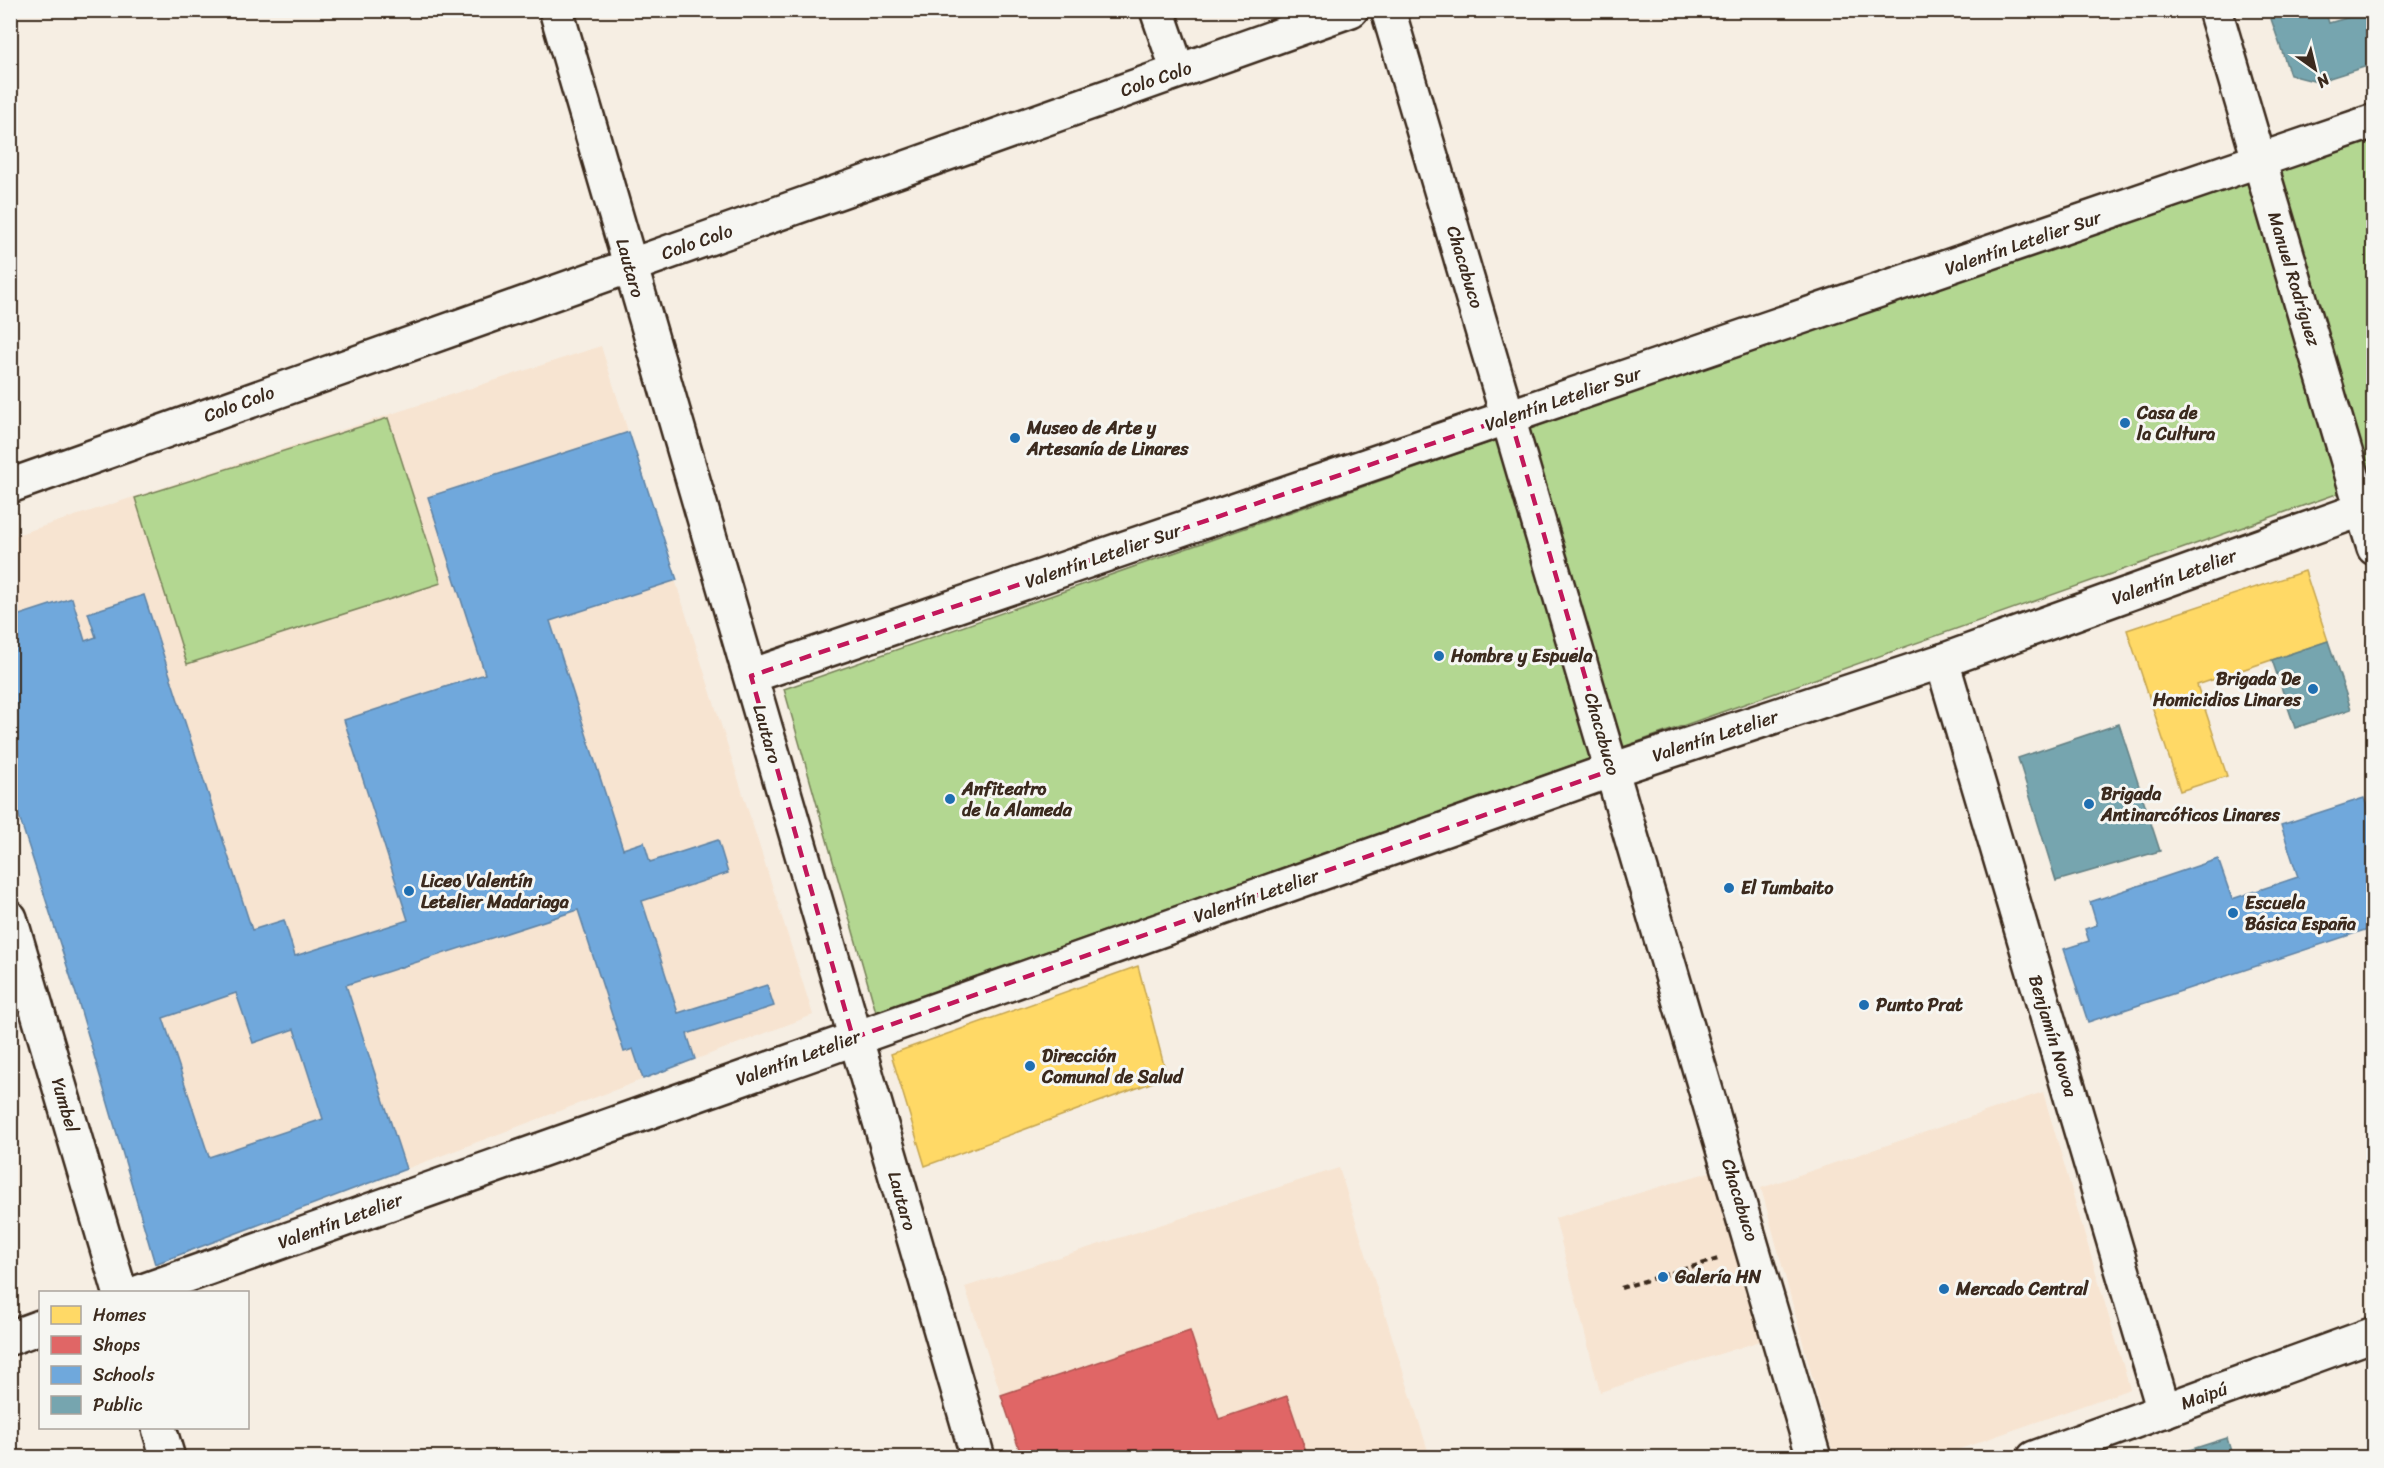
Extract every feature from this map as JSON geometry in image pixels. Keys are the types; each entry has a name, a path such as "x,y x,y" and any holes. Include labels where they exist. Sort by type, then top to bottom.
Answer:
{"street":[{"name":"Lautaro","path":"556,10 978,1458"},
{"path":"1157,10 1178,71"},
{"name":"Colo Colo","path":"10,486 1351,10"},
{"name":"Chacabuco","path":"1389,10 1814,1458"},
{"name":"Manuel Rodríguez","path":"2214,10 2259,162 2368,507 2373,548"},
{"name":"Valentín Letelier Sur","path":"751,676 2259,162 2373,121"},
{"name":"Valentín Letelier","path":"146,1291 1612,770 1942,661 2368,507"},
{"name":"Benjamín Novoa","path":"1942,661 2164,1410"},
{"name":"Yumbel","path":"10,918 119,1291"},
{"path":"10,1338 39,1328"},
{"name":"Maipú","path":"2034,1458 2373,1334"},
{"path":"159,1429 168,1458"}],"path":[{"path":"1621,1288 1754,1249"}],"highlighted area":[{"path":"1510,417 1612,770 853,1038 751,676"}],"shaded area":[{"name":"Liceo Valentín Letelier Madariaga","path":"601,346 813,1015 155,1264 76,994 11,788 10,537"},
{"name":"Mercado Central","path":"2043,1092 2130,1389 1937,1457 1834,1457 1761,1188"},
{"path":"1339,1168 1430,1457 1022,1457 965,1287"},
{"name":"Galería HN","path":"1723,1168 1773,1337 1600,1392 1555,1218"}],"green space":[{"path":"2373,134 2373,481 876,1012 784,689"},
{"path":"388,418 441,583 187,664 135,498"}],"building: Homes":[{"path":"2305,571 2328,641 2197,685 2227,776 2180,791 2127,630"},
{"name":"Dirección Comunal de Salud","path":"1138,966 1167,1077 925,1166 891,1054"}],"building: Shops":[{"path":"1190,1331 1219,1419 1287,1396 1308,1458 1022,1458 1001,1395"}],"building: Schools":[{"path":"629,432 677,580 550,621 623,849 644,842 650,862 718,840 728,873 642,901 678,1013 767,985 774,1006 687,1034 695,1059 643,1079 633,1049 624,1052 578,910 346,985 406,1169 155,1264 76,994 10,788 10,618 72,598 85,641 96,637 88,613 144,595 252,930 284,920 295,956 408,920 344,720 485,674 428,497","holes":["236,993 253,1043 294,1029 323,1119 209,1157 163,1018"]},
{"name":"Escuela Básica España","path":"2364,798 2374,826 2374,927 2088,1022 2064,949 2089,941 2085,929 2097,925 2090,902 2218,859 2232,899 2298,877 2281,825"}],"building: Public":[{"path":"2268,10 2325,10 2329,23 2374,10 2374,64 2317,82 2290,75"},
{"name":"Brigada De Homicidios Linares","path":"2328,641 2351,709 2295,728 2272,660"},
{"name":"Brigada Antinarcóticos Linares","path":"2119,724 2160,851 2056,881 2018,758"},
{"path":"2227,1438 2233,1458 2164,1458"}],"place":[{"name":"Casa de la Cultura","path":"2125,423"},
{"name":"Museo de Arte y Artesanía de Linares","path":"1015,438"},
{"name":"Hombre y Espuela","path":"1439,656"},
{"name":"Brigada De Homicidios Linares","path":"2313,689"},
{"name":"Anfiteatro de la Alameda","path":"950,799"},
{"name":"Brigada Antinarcóticos Linares","path":"2089,804"},
{"name":"El Tumbaito","path":"1729,888"},
{"name":"Liceo Valentín Letelier Madariaga","path":"409,891"},
{"name":"Escuela Básica España","path":"2233,913"},
{"name":"Punto Prat","path":"1864,1005"},
{"name":"Dirección Comunal de Salud","path":"1030,1066"},
{"name":"Galería HN","path":"1663,1277"},
{"name":"Mercado Central","path":"1944,1289"}]}
